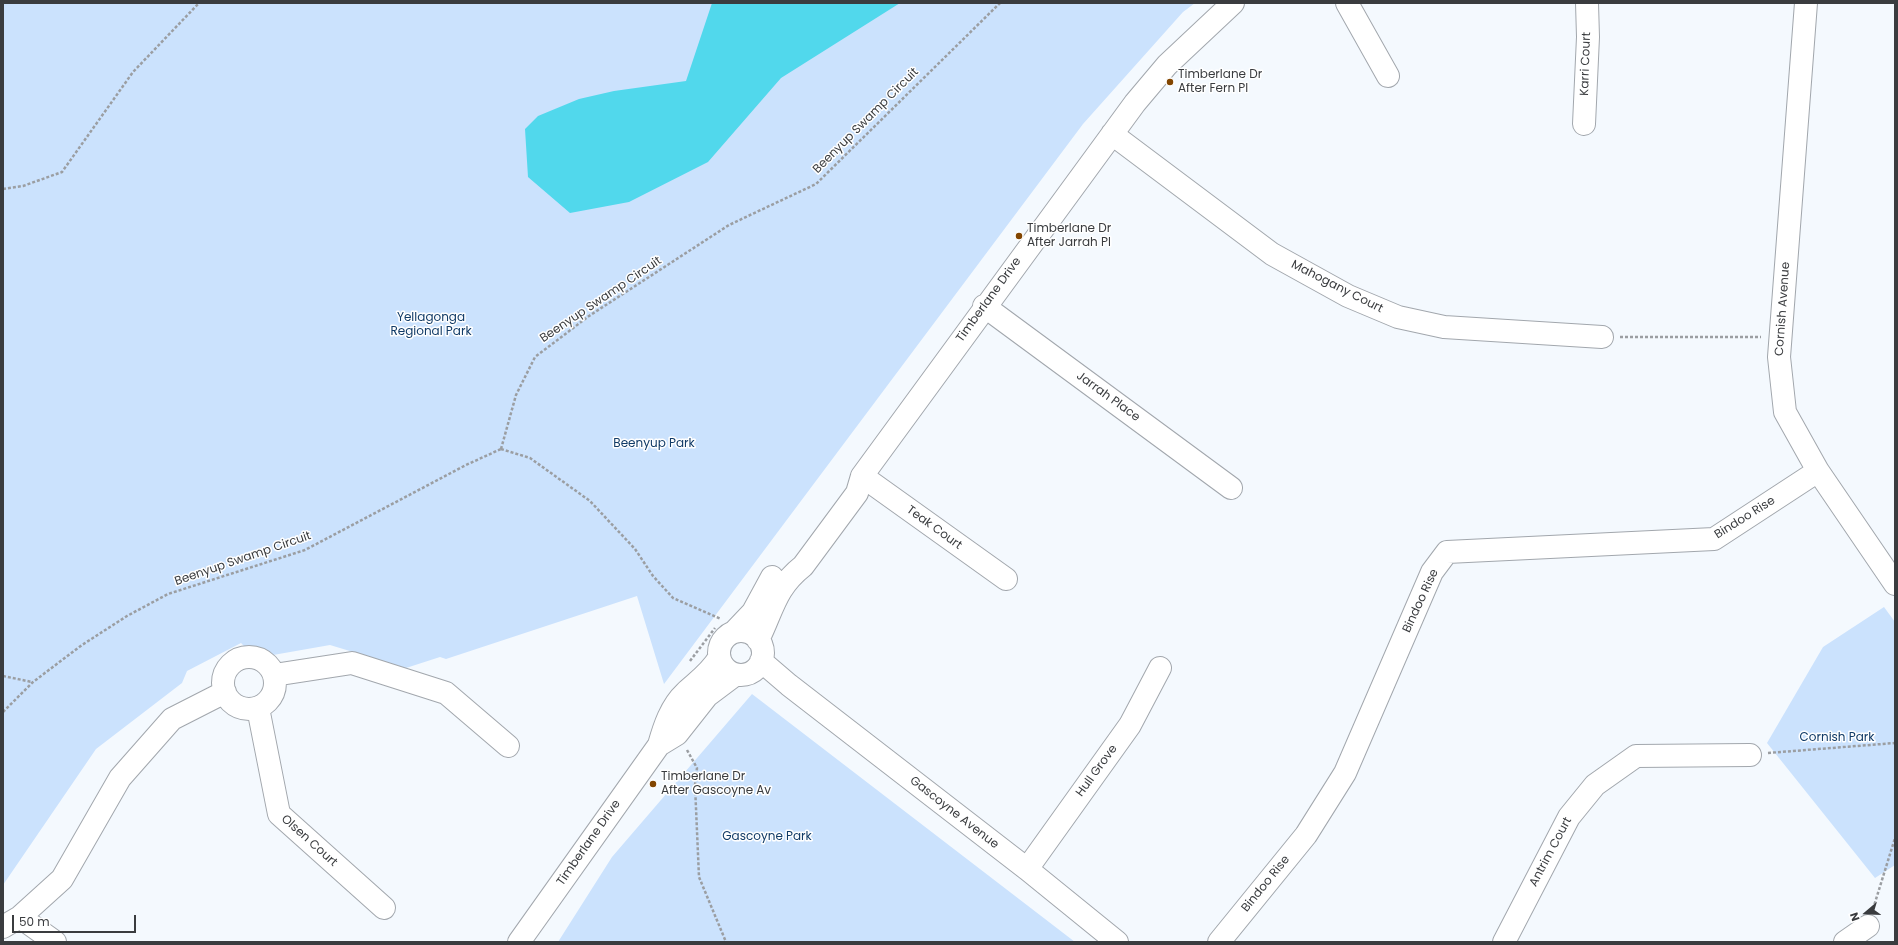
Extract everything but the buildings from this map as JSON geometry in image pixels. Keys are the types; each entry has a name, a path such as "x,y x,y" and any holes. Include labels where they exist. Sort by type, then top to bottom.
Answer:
{"street":[{"name":"Timberlane Drive","path":"760,651 774,601 781,587 793,573 803,566 857,493 862,476 984,306 1135,103 1167,65 1233,3"},
{"path":"1347,3 1388,76"},
{"name":"Karri Court","path":"1584,124 1588,37 1587,3"},
{"name":"Cornish Avenue","path":"1806,3 1780,337 1779,357 1785,412 1818,471 1895,584"},
{"name":"Mahogany Court","path":"1112,134 1272,254 1348,296 1398,317 1444,327 1602,337"},
{"name":"Jarrah Place","path":"984,306 1231,488"},
{"name":"Bindoo Rise","path":"1219,942 1306,835 1344,773 1432,572 1447,552 1714,539 1818,471"},
{"name":"Timberlane Drive","path":"734,632 753,612 770,579 783,563 792,556 846,483 862,476"},
{"name":"Teak Court","path":"862,476 1006,579"},
{"path":"734,632 747,632 760,651 754,671 739,675 725,668 719,658 720,645 723,639 734,632"},
{"name":"Gascoyne Avenue","path":"760,651 789,685 1027,869 1117,942"},
{"path":"245,657 253,657 262,660 269,666 274,675 275,684 273,693 269,700 258,708 249,709 240,707 232,702 226,692 224,684 225,675 229,667 236,661 245,657"},
{"name":"Timberlane Drive","path":"519,942 659,745 664,726 680,698 710,672 719,658"},
{"path":"274,675 352,663 446,693 508,746"},
{"name":"Hull Grove","path":"1027,869 1130,725 1160,668"},
{"name":"Timberlane Drive","path":"659,745 677,734 706,696 739,675"},
{"name":"Gascoyne Avenue","path":"739,675 789,685"},
{"path":"55,942 11,922 62,879 120,778 172,719 226,692"},
{"name":"Olsen Court","path":"258,708 279,814 384,908"},
{"name":"Antrim Court","path":"1504,942 1569,817 1595,785 1636,756 1750,755"},
{"path":"1845,942 1868,926"}],"path":[{"path":"3,189 23,186 62,172 133,72 199,3"},
{"name":"Beenyup Swamp Circuit","path":"3,712 33,682 82,645 127,616 168,594 305,550 466,465 502,449 516,395 535,357 588,316 729,225 816,184 1000,3"},
{"path":"1602,337 1780,337"},
{"path":"502,449 530,458 590,501 635,549 653,576 673,598 722,620 686,667"},
{"path":"3,676 33,682"},
{"path":"1750,755 1895,743"},
{"path":"683,745 692,756 697,768 695,785 699,878 726,942"},
{"path":"1868,926 1895,838"}],"green space":[{"name":"Yellagonga Regional Park","path":"3,3 1195,3 1183,12 1083,124 664,684 637,596 446,659 440,657 406,668 330,645 256,658 241,643 187,671 182,683 96,749 3,885"},
{"name":"Cornish Park","path":"1884,607 1895,622 1895,865 1875,878 1767,743 1823,647"},
{"name":"Gascoyne Park","path":"752,694 1075,942 558,942 612,857"}],"water":[{"path":"712,3 900,3 781,78 708,162 629,202 570,213 528,177 525,129 538,116 579,99 614,91 686,81"}],"place":[{"name":"Timberlane Dr After Fern Pl","path":"1170,82"},
{"name":"Timberlane Dr After Jarrah Pl","path":"1019,236"},
{"name":"Timberlane Dr After Gascoyne Av","path":"653,784"}],"park label":[{"name":"Beenyup Park","path":"654,444"}]}
